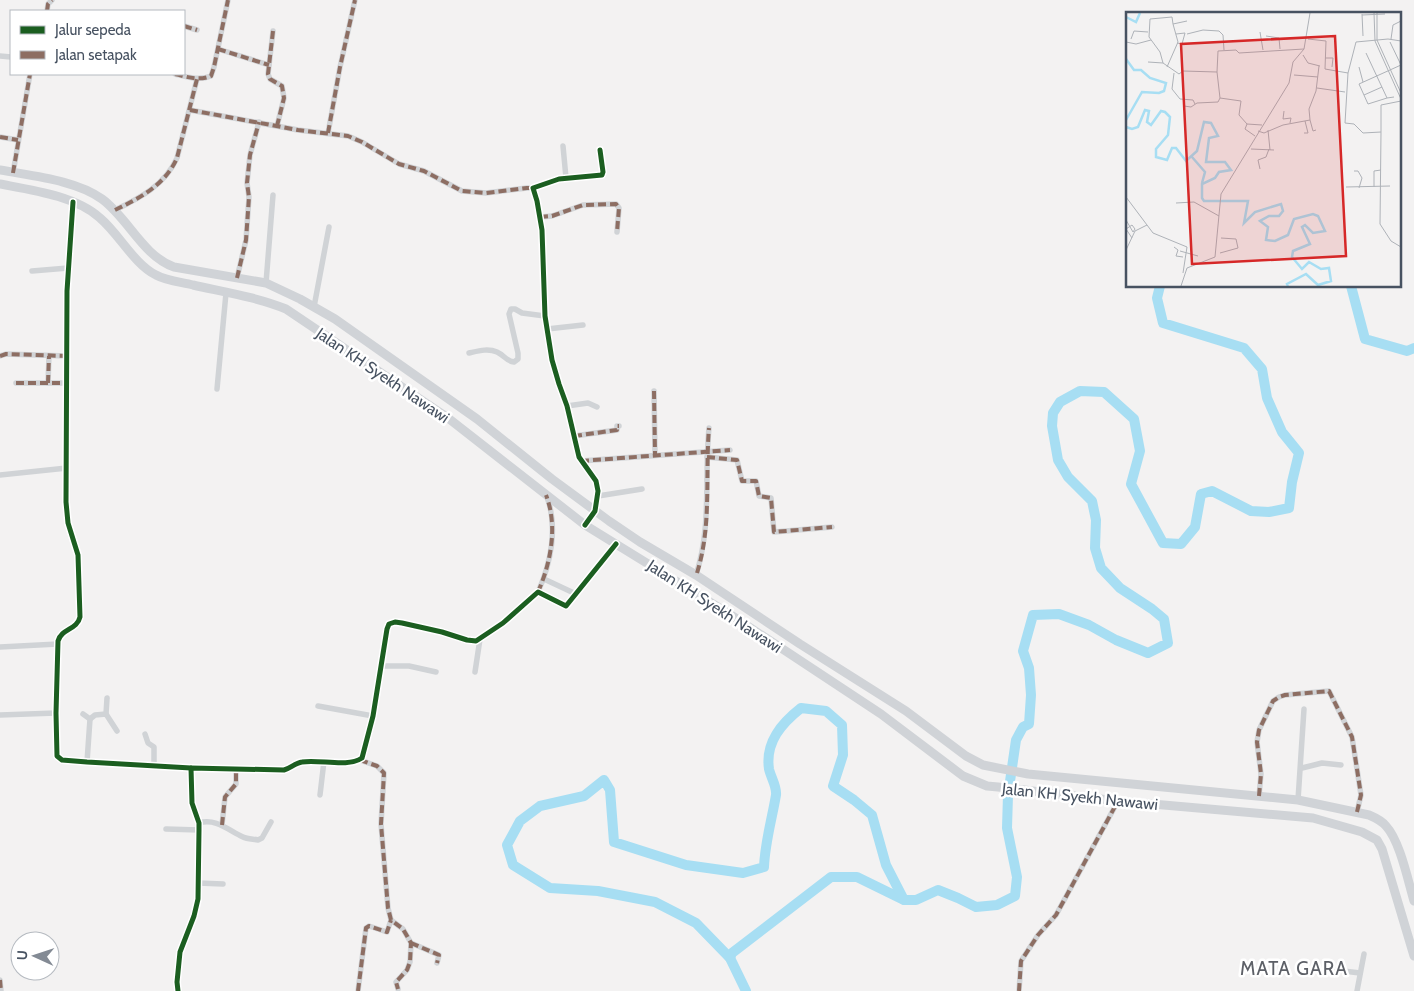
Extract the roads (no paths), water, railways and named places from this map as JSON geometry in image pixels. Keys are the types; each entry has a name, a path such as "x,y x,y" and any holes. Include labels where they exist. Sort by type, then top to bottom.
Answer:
{"main road":[{"name":"Jalan KH Syekh Nawawi","path":"0,170 75,185 102,199 115,210 152,253 166,264 266,283 335,318 477,418 595,511 640,542 696,575 906,711 966,756 983,765 1028,774 1298,800 1357,812 1380,820 1388,827 1399,850 1414,901"},
{"name":"Jalan KH Syekh Nawawi","path":"0,184 73,202 88,208 101,218 150,271 169,280 286,309 448,418 585,525 731,614 882,714 963,776 987,786 1118,801 1313,818 1356,831 1377,840 1382,848 1414,956"}],"street":[{"path":"179,75 197,79 211,76 228,0"},
{"path":"328,133 355,0"},
{"path":"185,26 197,30"},
{"path":"273,31 268,74 270,79 282,86 284,91 277,126"},
{"path":"218,50 269,64"},
{"path":"14,172 30,75"},
{"path":"115,210 135,200 166,178 177,158 197,79"},
{"path":"190,110 277,126 348,136 399,164 424,171 462,192 486,193 533,188 566,178 602,174 600,150"},
{"path":"238,278 246,240 249,197 247,183 250,155 258,122"},
{"path":"0,137 18,140"},
{"path":"563,146 566,178"},
{"path":"533,188 540,217 547,329 559,384 567,406 581,461 596,481 598,496 595,511 585,525"},
{"path":"266,283 273,195"},
{"path":"73,202 68,268 66,502 68,522 78,555 80,617 76,626 63,632 58,644 57,756 62,760 192,768 284,770 296,763 324,761 349,763 360,760 377,766 384,773 382,832 388,908 392,920 403,929 411,943 410,962 407,970 396,982 398,989"},
{"path":"540,217 552,216 583,205 616,204 619,208 617,232"},
{"path":"314,307 329,227"},
{"path":"32,271 68,268"},
{"path":"217,389 226,293"},
{"path":"469,353 489,350 496,351 514,362 518,359 518,353 510,310 515,308 522,312 545,316"},
{"path":"547,329 583,325"},
{"path":"0,356 6,354 67,356"},
{"path":"48,383 49,356"},
{"path":"16,383 67,383"},
{"path":"654,391 655,454"},
{"path":"567,406 588,403 597,406"},
{"path":"574,436 618,430 617,426 619,426"},
{"path":"696,575 704,548 706,527 708,498 707,454 710,428"},
{"path":"581,461 655,454 707,454 730,450"},
{"path":"707,454 736,460 742,481 756,481 758,496 771,498 774,532 832,527"},
{"path":"0,475 67,468"},
{"path":"598,496 642,489"},
{"path":"360,760 373,716 387,629 390,624 395,622 442,632 471,641 480,640 529,602 538,592 544,579 553,531 551,508 546,495"},
{"path":"538,592 566,606 616,544"},
{"path":"544,579 576,594"},
{"path":"475,672 480,640"},
{"path":"0,647 58,644"},
{"path":"382,666 410,666 436,672"},
{"path":"1259,796 1261,774 1258,736 1271,704 1279,697 1285,695 1329,691 1352,737 1361,795 1357,812"},
{"path":"107,698 106,714 117,731"},
{"path":"318,706 373,716"},
{"path":"1298,800 1302,768 1304,709"},
{"path":"0,714 56,713"},
{"path":"83,714 90,719"},
{"path":"87,762 90,719 95,715 106,714"},
{"path":"145,734 148,743 154,747 154,766"},
{"path":"320,795 324,761"},
{"path":"1302,768 1322,763 1341,766"},
{"path":"178,991 180,952 196,910 198,883 199,826 192,803 192,768"},
{"path":"222,825 225,797 236,784 236,768"},
{"path":"1019,991 1021,961 1038,935 1056,915 1118,801"},
{"path":"166,829 199,826 207,821 222,825 244,838 258,840 265,833 271,822"},
{"path":"198,883 223,884"},
{"path":"358,991 366,928 369,926 387,932 392,920"},
{"path":"411,943 439,955 437,963"},
{"path":"1357,991 1364,954"},
{"path":"1335,970 1360,973"},
{"path":"0,980 1,991"}],"waterway":[{"path":"746,991 730,958 696,923 655,902 598,891 550,888 513,865 507,845 520,821 540,806 584,796 604,780 610,790 614,842 686,865 743,873 764,867 776,795 768,759 772,742 781,727 801,708 826,711 842,725 843,755 833,786 872,815 886,865 904,900 916,900 938,890 976,907 997,905 1015,896 1017,877 1007,828 1008,795 1016,740 1023,727 1029,724 1031,695 1029,668 1023,651 1033,615 1059,614 1089,625 1116,640 1148,653 1168,643 1164,619 1120,588 1101,568 1095,548 1096,520 1092,501 1068,477 1058,460 1052,426 1053,413 1060,402 1080,391 1104,392 1134,419 1140,451 1131,484 1163,543 1181,544 1195,527 1201,494 1212,491 1251,511 1269,512 1289,508 1292,482 1299,453 1282,432 1267,398 1262,369 1244,348 1163,323 1157,298 1160,288"},
{"path":"1352,288 1365,339 1407,351 1414,348"},
{"path":"730,958 732,953 831,877 857,877 904,900"}],"district":[{"name":"MATA GARA","path":"1294,968"}]}
